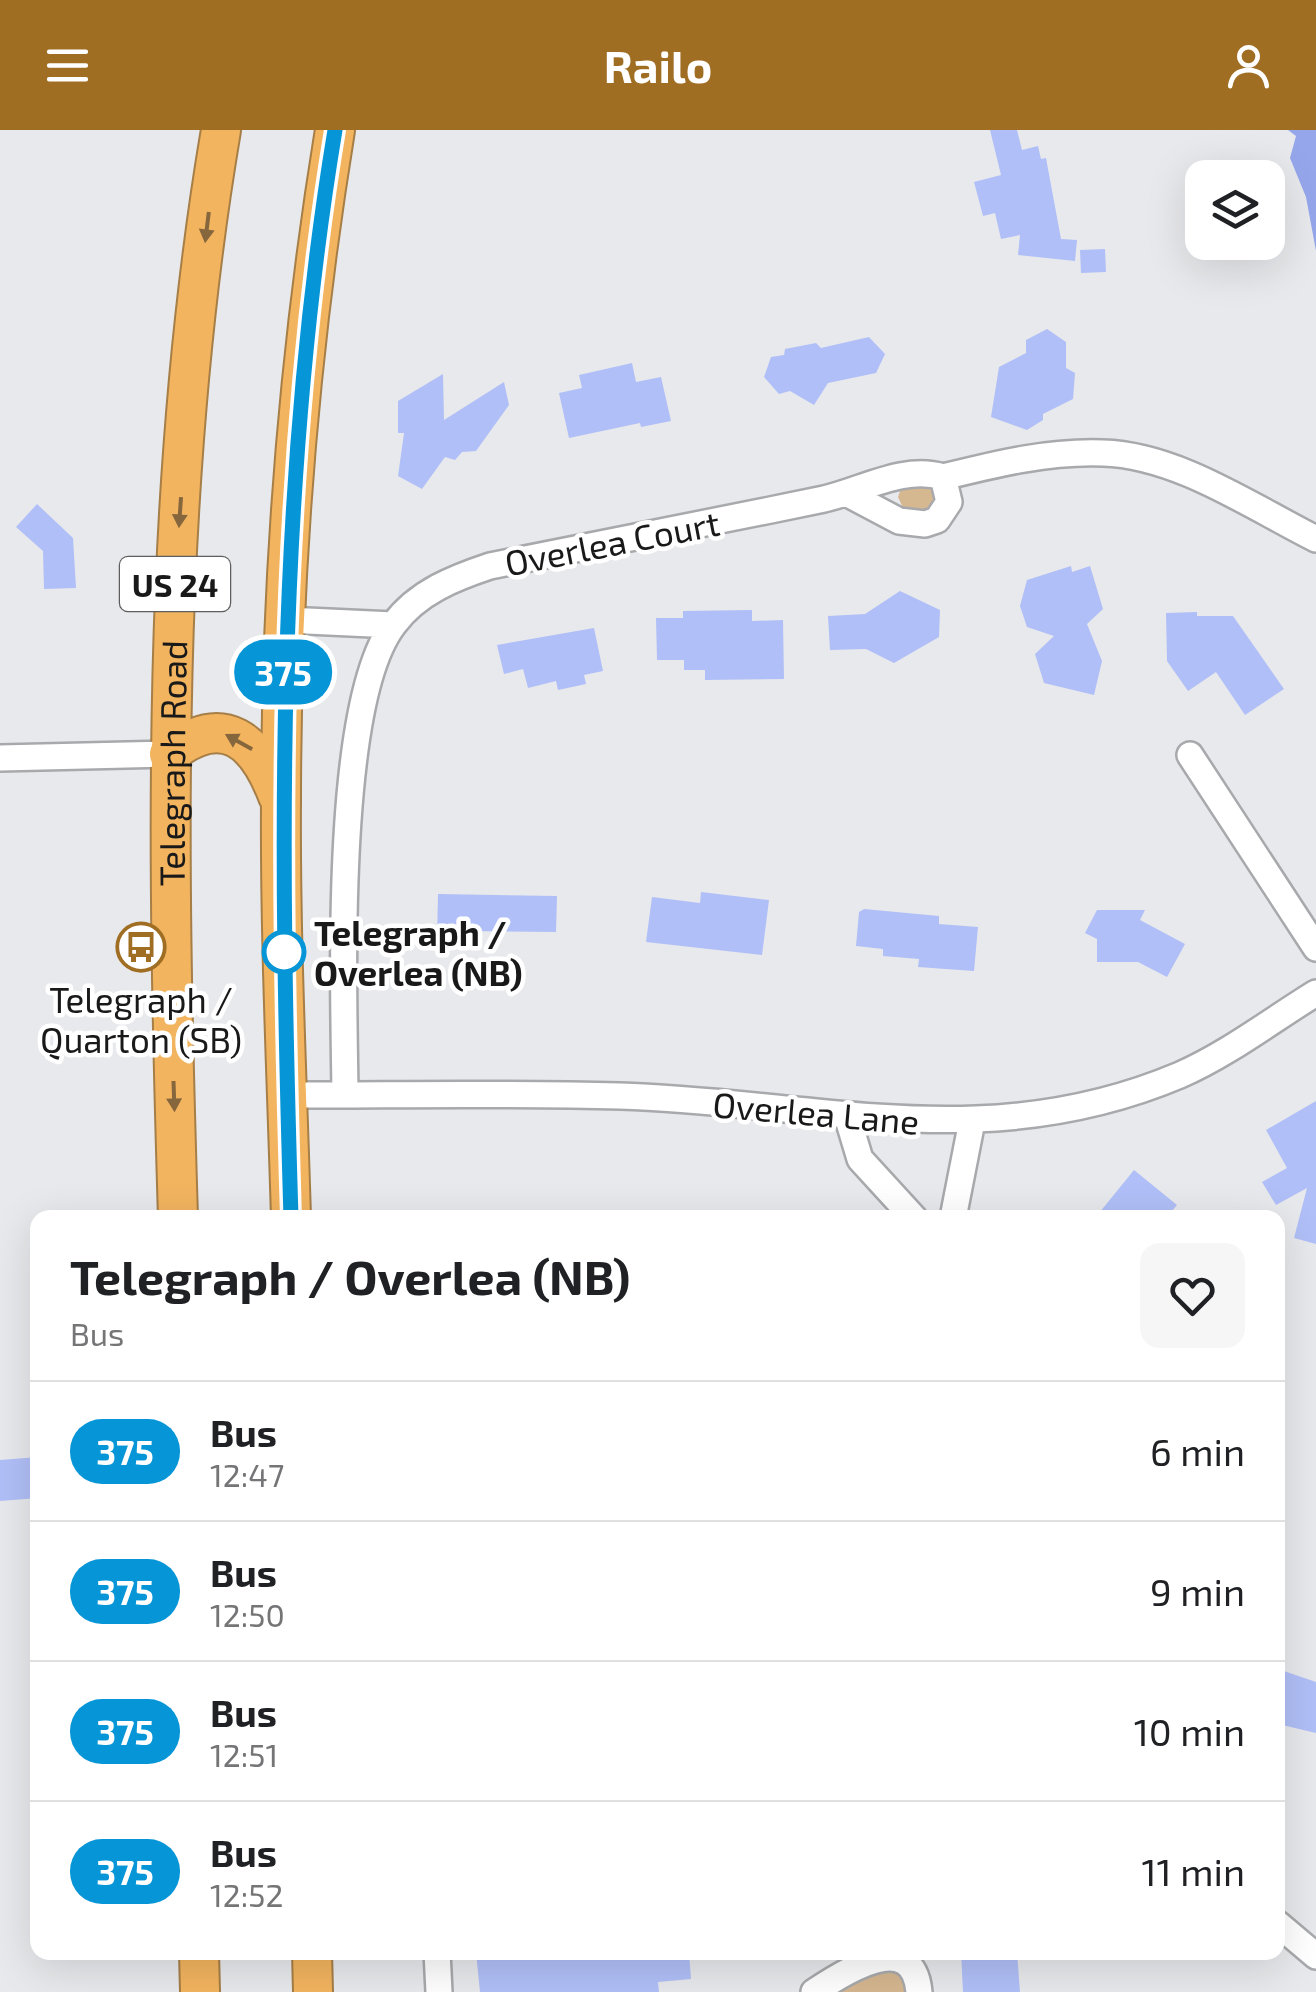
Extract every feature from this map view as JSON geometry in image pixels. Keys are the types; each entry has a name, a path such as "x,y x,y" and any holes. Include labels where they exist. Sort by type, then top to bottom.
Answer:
{"highway":[{"name":"Telegraph Road","path":"178,1210 169,754 186,415 221,130"},
{"path":"291,1210 281,803 286,620 304,366 335,130"},
{"path":"169,754 202,734 236,736 265,762 281,803"},
{"path":"199,1960 200,1992"},
{"path":"312,1960 314,1992"}],"street":[{"name":"Overlea Court","path":"345,1095 353,752 372,678 392,625 448,580 490,566 848,494 908,473 944,477 1007,461 1107,453 1194,478 1316,539"},
{"path":"848,494 899,521 925,524 937,520 949,502 944,477"},
{"path":"286,620 392,625"},
{"path":"0,758 169,754"},
{"path":"1190,756 1316,948"},
{"name":"Overlea Lane","path":"287,1095 619,1096 848,1118 972,1121 1081,1107 1156,1084 1199,1065 1316,992"},
{"path":"848,1118 860,1159 907,1210"},
{"path":"955,1210 972,1121"},
{"path":"1285,1930 1316,1956"},
{"path":"437,1960 439,1992"},
{"path":"814,1992 872,1960"},
{"path":"901,1960 912,1968 918,1992"}],"shaded area":[{"path":"931,482 939,500 926,513 905,512 898,497 902,486"},
{"path":"886,1968 899,1973 906,1992 836,1992 874,1970"}],"water":[{"path":"1288,130 1316,130 1316,251 1306,197 1290,158 1296,136"}],"building":[{"path":"990,130 1017,130 1022,150 1038,146 1041,159 1046,158 1061,239 1077,240 1075,261 1018,255 1020,235 1001,239 995,213 983,216 974,182 1001,175"},
{"path":"1105,249 1106,272 1081,273 1080,250"},
{"path":"1047,329 1066,342 1066,368 1075,373 1073,399 1043,414 1043,420 1027,430 991,417 999,367 1026,353 1026,340"},
{"path":"869,337 885,354 876,373 828,383 814,405 790,391 779,394 764,377 771,357 784,355 785,349 816,343 821,348"},
{"path":"632,363 636,382 661,377 671,421 641,427 640,423 569,438 559,393 582,388 579,375"},
{"path":"443,374 444,420 504,382 509,405 476,451 462,452 455,460 445,457 422,489 398,476 404,433 398,433 398,401"},
{"path":"37,504 73,538 76,588 44,589 43,551 16,527"},
{"path":"1071,566 1072,572 1090,566 1103,609 1087,624 1102,661 1094,695 1044,683 1035,654 1054,636 1027,627 1020,606 1027,580"},
{"path":"900,591 940,610 939,637 894,663 866,649 830,650 828,616 865,614"},
{"path":"752,610 752,621 783,620 784,679 705,680 705,670 684,670 684,660 657,660 656,618 683,618 683,611"},
{"path":"1197,612 1197,616 1233,616 1284,689 1245,715 1216,672 1188,691 1167,661 1166,613"},
{"path":"594,628 603,671 584,675 586,684 558,690 556,681 528,688 523,669 504,674 497,645"},
{"path":"701,892 769,900 762,955 646,942 652,897 700,903"},
{"path":"438,894 557,896 556,932 467,931 467,939 437,939"},
{"path":"864,909 939,916 939,924 978,927 974,971 918,967 919,959 883,956 883,949 856,946 859,912"},
{"path":"1097,910 1145,910 1140,920 1185,944 1167,977 1138,962 1097,962 1097,939 1085,933"},
{"path":"1316,1101 1316,1244 1294,1238 1307,1188 1276,1205 1262,1182 1287,1168 1266,1130"},
{"path":"1134,1170 1177,1205 1173,1210 1102,1210"},
{"path":"30,1458 30,1499 0,1501 0,1460"},
{"path":"1285,1671 1316,1682 1316,1733 1285,1726"},
{"path":"477,1960 690,1960 691,1979 658,1982 659,1992 480,1992"},
{"path":"961,1960 1018,1960 1020,1992 963,1992"}],"bus line":[{"name":"375","path":"291,1210 282,699 299,419 335,130"}],"place":[{"name":"Telegraph / Quarton (SB)","path":"141,947"},
{"name":"Telegraph / Overlea (NB)","path":"284,952"}]}
